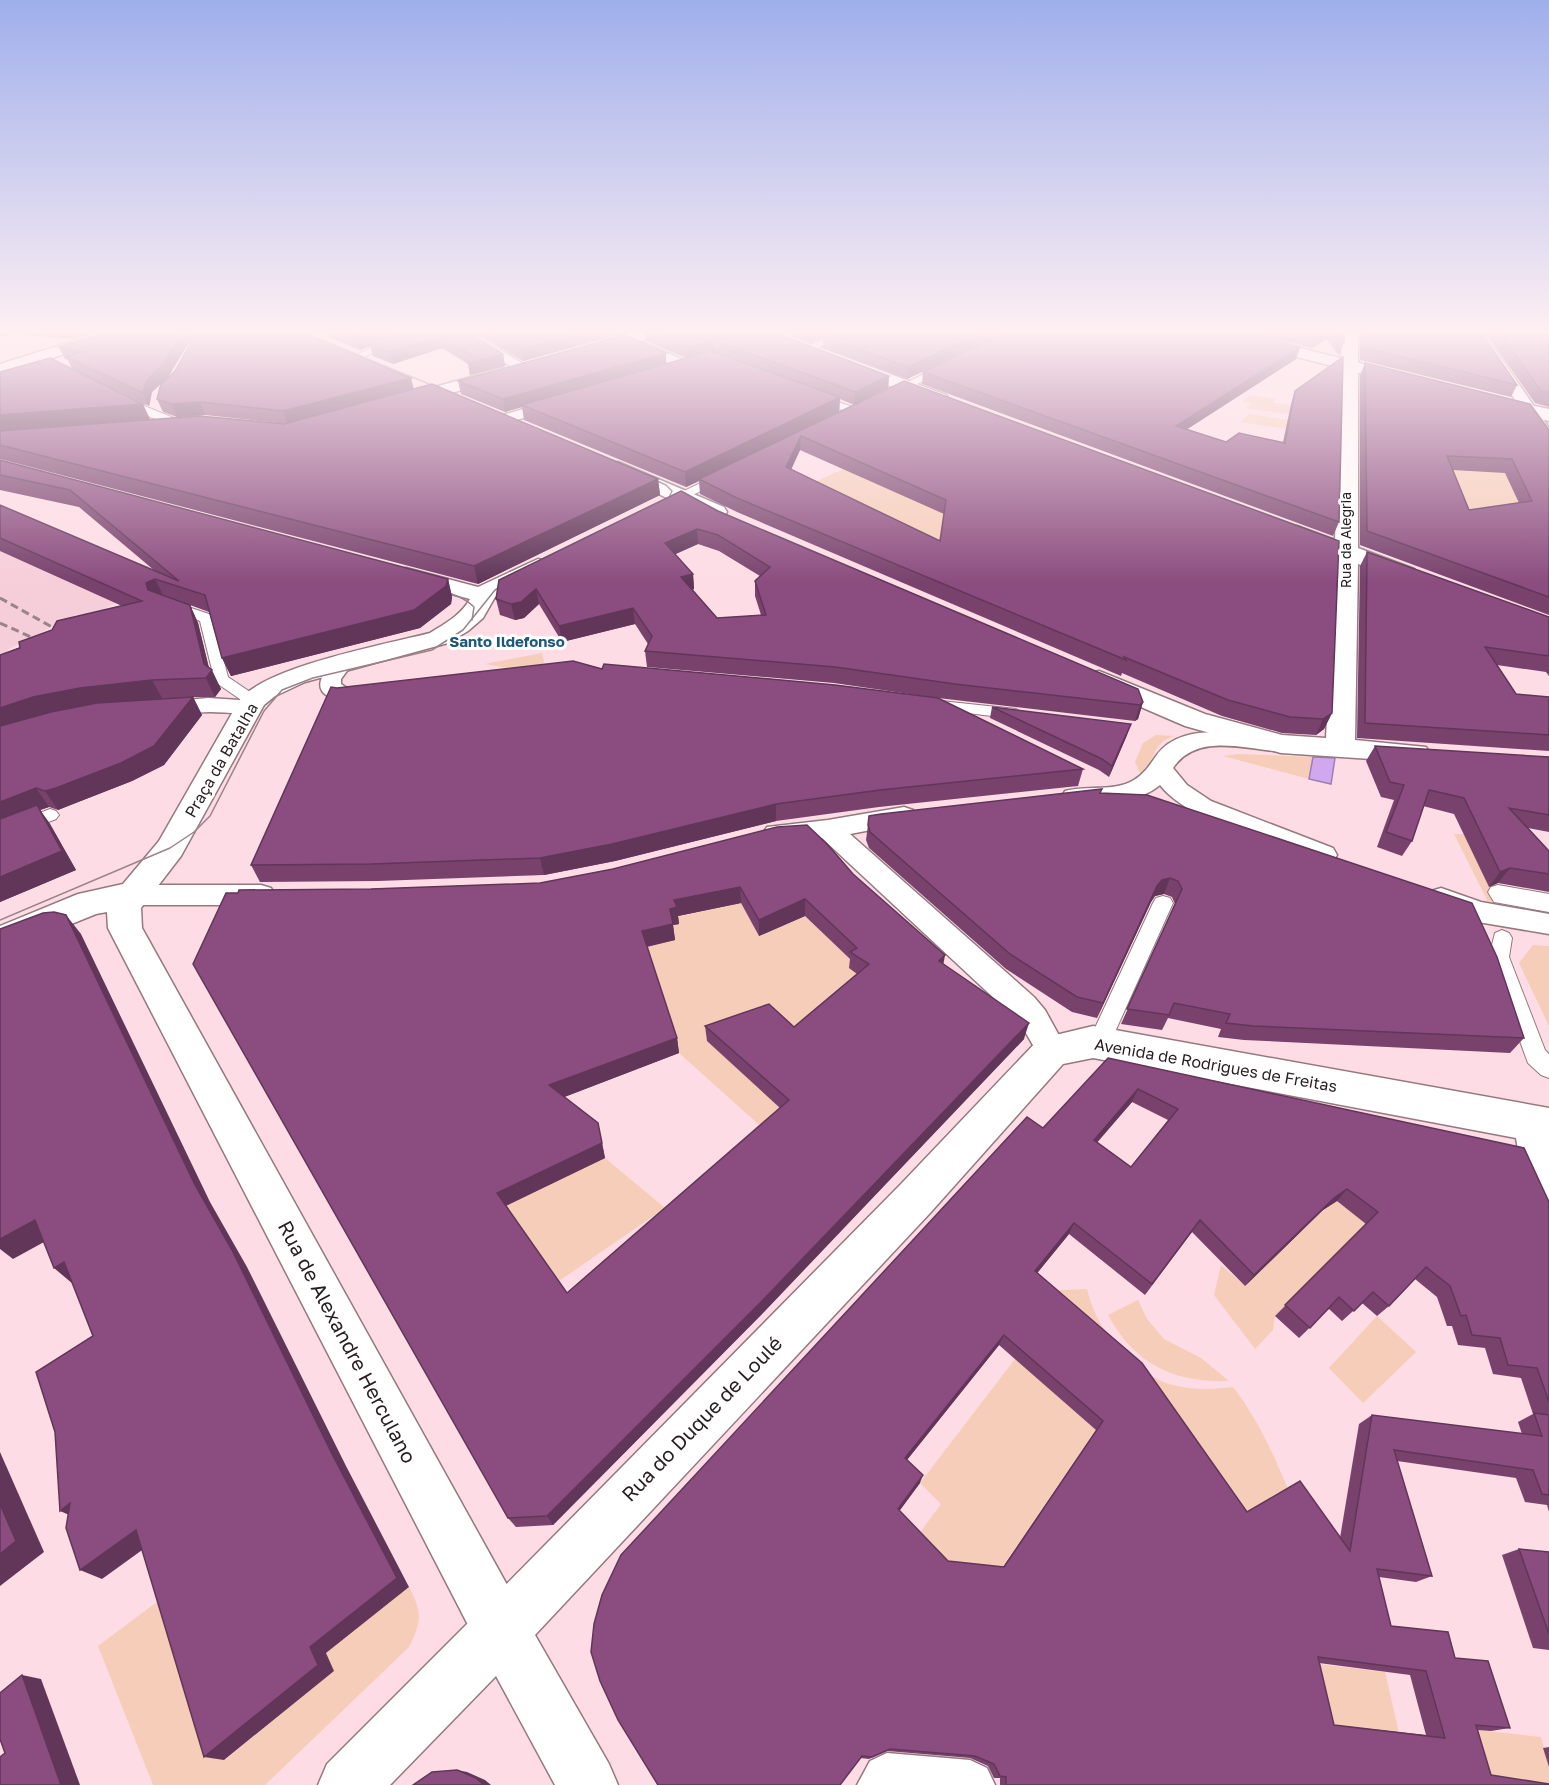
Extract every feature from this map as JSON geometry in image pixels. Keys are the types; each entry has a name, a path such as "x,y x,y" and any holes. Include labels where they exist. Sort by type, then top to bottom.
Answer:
{"street":[{"path":"139,415 147,421 187,423"},
{"path":"147,421 150,415"},
{"path":"490,415 532,433"},
{"path":"501,420 517,415"},
{"name":"Rua da Alegria","path":"1340,748 1345,625 1348,415"},
{"path":"1533,415 1549,439"},
{"path":"604,463 682,495 739,524"},
{"path":"659,507 738,469"},
{"path":"1281,527 1420,579"},
{"path":"383,569 483,595 557,556"},
{"name":"Praça da Batalha","path":"130,895 170,848 251,703 280,683 440,638 474,613 483,595"},
{"path":"163,603 207,618 221,679 251,703"},
{"path":"341,664 330,679 330,687 336,692 354,695 389,691"},
{"path":"1074,668 1195,720 1281,744"},
{"path":"144,709 251,703"},
{"path":"931,705 1027,715"},
{"path":"931,705 998,732"},
{"path":"1053,800 1141,787 1161,769 1170,752 1188,742 1206,739 1438,754"},
{"path":"1161,769 1178,790 1215,814 1345,863"},
{"path":"1079,773 1106,788 1110,793"},
{"path":"752,839 777,832 828,829 925,813"},
{"path":"0,835 50,815"},
{"path":"828,829 1023,1006 1034,1019 1052,1050"},
{"path":"1423,891 1478,912 1549,924"},
{"path":"1549,901 1498,892 1501,897 1549,905"},
{"path":"0,940 90,903 130,895 287,895"},
{"name":"Rua de Alexandre Herculano","path":"130,895 124,906 125,928 501,1630 588,1785"},
{"path":"1099,1043 1163,903"},
{"path":"1502,938 1498,957 1536,1056 1549,1068"},
{"name":"Avenida de Rodrigues de Freitas","path":"1052,1050 1078,1043 1099,1043 1541,1124"},
{"name":"Rua do Duque de Loulé","path":"348,1785 501,1630 916,1198 1052,1050"},
{"path":"1541,1124 1542,1167 1549,1182"},
{"path":"882,1785 887,1779 970,1785"}],"shaded area":[{"path":"1248,415 1258,415 1299,422 1299,431 1240,422"},
{"path":"1507,459 1520,497 1521,519 1362,491 1441,469"},
{"path":"843,469 947,515 946,542 926,550 815,482"},
{"path":"0,518 153,584 86,618 77,614 7,650 15,655 0,662"},
{"path":"542,653 544,662 541,667 521,670 485,664"},
{"path":"1156,735 1174,736 1160,744 1146,771 1141,775 1135,762 1143,743"},
{"path":"1238,754 1313,757 1309,779 1223,756"},
{"path":"1313,757 1335,758 1331,784 1309,779"},
{"path":"1454,834 1464,834 1491,891 1503,904 1488,902"},
{"path":"741,903 759,936 805,916 855,964 861,976 799,1083 775,1139 679,1053 650,965 637,949 671,925 676,917"},
{"path":"1533,945 1549,946 1549,1026 1519,963"},
{"path":"605,1158 665,1208 556,1283 503,1207"},
{"path":"1335,1199 1367,1224 1275,1316 1273,1330 1255,1349 1214,1295 1221,1265 1245,1286"},
{"path":"1087,1289 1097,1317 1107,1333 1149,1374 1161,1381 1181,1387 1213,1389 1233,1387 1264,1436 1288,1489 1237,1519 1041,1291"},
{"path":"1138,1300 1147,1319 1164,1339 1201,1358 1229,1381 1209,1381 1173,1374 1143,1358 1130,1346 1108,1315"},
{"path":"1377,1316 1416,1352 1363,1403 1329,1368"},
{"path":"1015,1359 1096,1430 1003,1566 1009,1574 944,1568 916,1538 941,1504 920,1483"},
{"path":"409,1587 419,1617 409,1647 265,1785 153,1785 98,1646 173,1590 225,1760 333,1671 326,1653"},
{"path":"1317,1664 1385,1672 1400,1737 1332,1729"},
{"path":"1458,1728 1541,1737 1549,1767 1549,1785 1472,1777"}],"building":[{"path":"316,415 506,415 658,479 474,566 0,445 0,431 199,416 284,424"},
{"path":"547,415 802,415 685,472"},
{"path":"832,415 997,415 1339,541 1332,713 1323,719 1290,717 1228,700 1124,657 1126,660 737,498 699,479","holes":["801,436 946,500 940,541 786,467"]},
{"path":"1043,415 1193,415 1176,426 1226,442 1239,433 1285,443 1290,415 1342,415 1339,522"},
{"path":"1366,415 1538,415 1549,430 1549,597 1367,531","holes":["1447,456 1512,459 1532,501 1469,510"]},
{"path":"0,460 448,579 446,586 414,610 222,658 205,595 155,579 146,583 148,590 190,605 204,664 212,670 206,678 152,680 80,688 33,697 0,708 0,655 20,648 19,642 52,630 57,621 142,601 0,538 0,505 179,581 70,490 0,475"},
{"path":"681,491 718,511 1138,689 1143,702 1140,705 955,684 835,667 645,651 652,636 633,608 559,626 536,589 521,602 511,604 496,599 499,580","holes":["697,529 718,535 770,567 755,581 766,615 717,618 681,577 693,574 665,543"]},
{"path":"1367,552 1549,617 1549,656 1485,647 1516,694 1549,697 1549,735 1365,723"},
{"path":"573,661 602,669 604,664 835,685 938,698 1083,769 880,790 776,804 612,844 540,858 371,864 251,865 331,687"},
{"path":"193,697 154,746 121,763 56,788 45,791 36,788 0,802 0,726 51,712 97,703"},
{"path":"992,707 1131,724 1112,766 1102,759"},
{"path":"1375,746 1549,757 1549,815 1509,808 1549,851 1549,874 1510,868 1500,872 1464,798 1429,790 1412,841 1386,832 1404,785 1390,782"},
{"path":"1102,789 1100,793 1147,795 1472,903 1497,957 1524,1038 1253,1026 1226,1023 1230,1014 1174,1003 1169,1015 1127,1009 1182,889 1178,881 1170,878 1162,880 1157,886 1103,1003 1077,997 1010,954 870,832 868,825 869,816 881,814"},
{"path":"37,805 62,851 0,877 0,819"},
{"path":"807,825 853,874 945,955 939,961 1029,1023 761,1302 547,1516 508,1518 193,964 226,893 238,893 239,890 371,889 540,883 613,869 777,827","holes":["740,887 759,920 805,899 857,948 850,952 869,964 794,1027 769,1004 705,1026 789,1100 567,1293 497,1193 602,1143 598,1123 549,1085 677,1038 642,931 673,924 670,909 677,907 674,900"]},
{"path":"54,912 66,915 195,1185 233,1252 332,1454 397,1578 310,1647 318,1665 204,1757 136,1530 80,1570 66,1528 70,1503 60,1511 55,1432 36,1372 93,1336 64,1262 54,1268 35,1220 0,1239 0,929 43,913"},
{"path":"1108,1058 1524,1148 1549,1202 1549,1402 1537,1368 1508,1365 1500,1338 1472,1335 1466,1315 1461,1316 1450,1286 1426,1267 1389,1306 1373,1292 1354,1311 1339,1297 1310,1328 1285,1305 1378,1212 1347,1189 1334,1198 1254,1275 1200,1220 1152,1284 1074,1223 1035,1271 1142,1363 1247,1512 1300,1481 1350,1551 1372,1415 1542,1436 1534,1413 1549,1415 1549,1495 1542,1494 1533,1470 1394,1450 1432,1576 1377,1569 1391,1626 1448,1632 1455,1658 1488,1661 1510,1728 1476,1725 1491,1775 1549,1785 1006,1785 1006,1777 1000,1776 994,1764 975,1756 890,1749 872,1757 862,1756 840,1785 658,1785 618,1720 600,1681 591,1652 594,1624 602,1595 621,1555 1027,1117 1043,1128","holes":["1138,1089 1178,1109 1131,1167 1094,1140","1004,1335 1103,1421 1004,1567 948,1561 898,1509 923,1475 905,1458","1318,1657 1426,1671 1445,1738 1334,1725"]},
{"path":"0,1504 16,1541 0,1554"},
{"path":"1519,1549 1549,1552 1549,1634"},
{"path":"22,1675 61,1785 0,1785 0,1757 5,1753 0,1739 0,1693"},
{"path":"457,1770 476,1778 484,1785 413,1785 432,1772"}],"tram line":[{"path":"642,474 666,485 672,491 666,504 660,507"},
{"path":"472,618 495,590 512,580"},
{"path":"435,589 456,595 470,603 474,607 472,618"},
{"path":"0,920 170,848 194,832 210,816 264,711 282,690 313,678 432,650 463,630 472,618"}],"railway":[{"path":"0,598 52,627"},
{"path":"0,623 31,637"}],"district":[{"name":"Santo Ildefonso","path":"507,642"}]}
